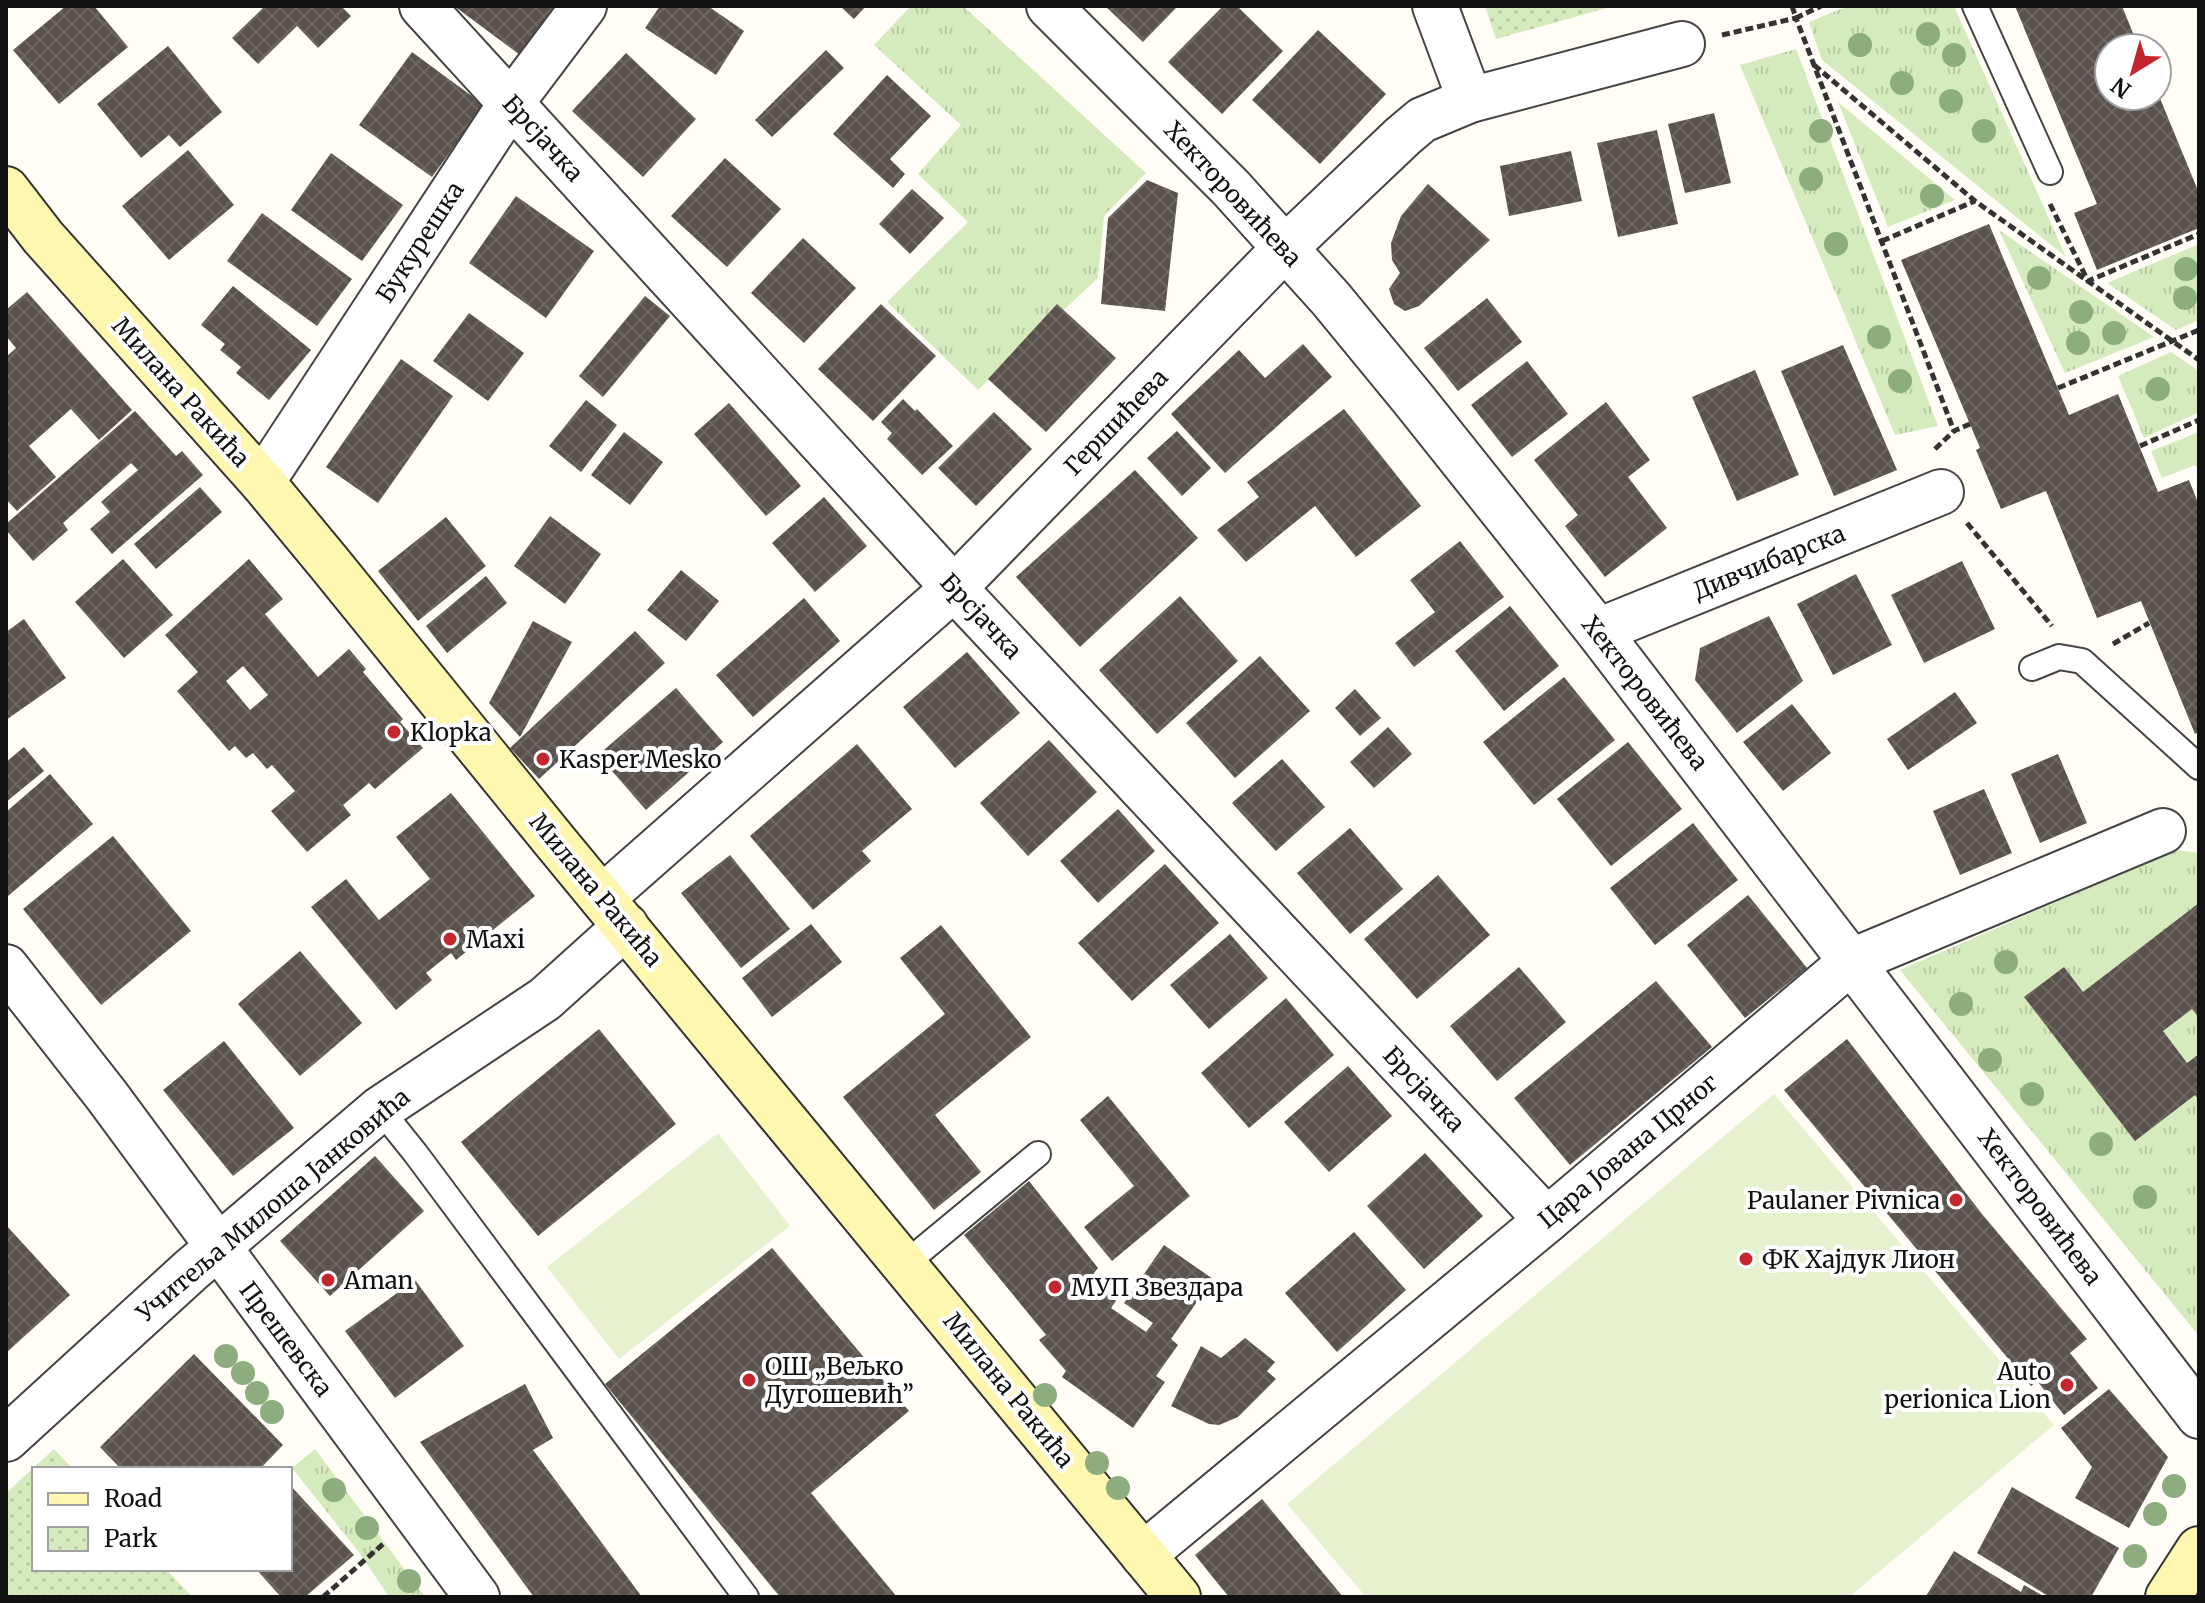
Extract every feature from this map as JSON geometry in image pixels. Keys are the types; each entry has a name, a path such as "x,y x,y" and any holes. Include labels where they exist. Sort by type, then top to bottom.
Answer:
{"street":[{"name":"Брсјачка","path":"422,6 954,588 1547,1220"},
{"name":"Букурешка","path":"262,482 511,103 584,6"},
{"name":"Хекторовићева","path":"1049,6 1231,188 1414,400 1598,631 2199,1416"},
{"path":"1435,6 1470,100"},
{"name":"Гершићева","path":"614,912 954,588 1285,248 1422,120 1470,100 1682,44"},
{"name":"Милана Ракића","path":"6,189 43,237 262,482 1178,1597"},
{"name":"Дивчибарска","path":"1598,631 1941,492"},
{"name":"Цара Јована Црног","path":"1143,1555 1547,1220 1852,961 2163,831"},
{"name":"Учитеља Милоша Јанковића","path":"6,1439 217,1247 380,1109 545,999 614,912"},
{"name":"Прешевска","path":"6,967 107,1096 477,1597"},
{"path":"2168,1597 2199,1549"}],"lane":[{"path":"1975,6 2050,172"},
{"path":"2032,668 2059,657 2082,661 2199,767"},
{"path":"380,1109 746,1597"},
{"path":"905,1264 1038,1154"}],"path":[{"path":"1792,6 1954,431"},
{"path":"1682,44 1796,18 1821,6"},
{"path":"1814,64 1975,201 2199,360"},
{"path":"2050,172 2036,177 2088,281"},
{"path":"1882,241 1975,201"},
{"path":"2088,281 2199,234"},
{"path":"2058,388 2199,330"},
{"path":"2140,446 2199,420"},
{"path":"1941,492 2082,661"},
{"path":"323,1597 386,1542"}],"green space":[{"path":"911,6 963,6 1146,173 1104,216 1098,278 978,390 887,302 968,222 918,174 961,125 874,45"},
{"path":"1485,6 1614,6 1496,39"},
{"path":"1848,6 1954,6 2066,257 1822,60 1809,22"},
{"path":"1796,49 1938,426 1895,435 1740,65"},
{"path":"1838,102 1955,200 1888,227"},
{"path":"1999,230 2154,337 2065,373"},
{"path":"2199,244 2199,320 2176,330 2107,283"},
{"path":"2171,352 2199,371 2199,412 2144,438 2118,376"},
{"path":"2199,432 2199,473 2195,465 2162,478 2151,451"},
{"path":"2176,850 2199,853 2199,1336 1900,970"},
{"name":"ФК Хајдук Лион","path":"1774,1094 2054,1425 1849,1597 1366,1597 1287,1504"},
{"path":"718,1133 790,1226 619,1359 547,1267"},
{"path":"54,1449 71,1467 34,1467"},
{"path":"315,1449 425,1597 389,1597 361,1555 292,1468"},
{"path":"32,1469 32,1571 168,1571 192,1597 6,1597 6,1493"}],"building":[{"path":"66,6 94,6 128,47 59,104 13,50"},
{"path":"265,6 341,6 351,16 318,48 297,26 258,64 232,38"},
{"path":"454,6 555,6 520,55"},
{"path":"660,6 708,6 744,31 716,75 645,28"},
{"path":"840,6 866,6 854,19"},
{"path":"1105,6 1178,6 1143,42"},
{"path":"1223,6 1237,6 1283,51 1222,114 1168,62"},
{"path":"2015,6 2122,6 2133,32 2093,32 2093,112 2166,112 2199,193 2199,228 2097,270 2074,213 2097,204"},
{"path":"1318,30 1386,94 1320,164 1252,100"},
{"path":"168,46 222,112 180,147 169,135 141,158 97,104"},
{"path":"826,50 844,68 772,137 755,120"},
{"path":"412,52 484,105 432,177 359,125"},
{"path":"626,53 696,119 643,177 572,111"},
{"path":"887,75 931,116 890,159 905,174 893,188 833,134"},
{"path":"1714,113 1731,183 1685,193 1668,124"},
{"path":"1657,130 1678,224 1618,237 1597,143"},
{"path":"188,150 234,205 169,260 122,206"},
{"path":"1571,151 1582,201 1509,216 1500,166"},
{"path":"331,153 403,205 362,261 291,210"},
{"path":"725,158 781,209 727,267 671,216"},
{"path":"1147,180 1178,193 1165,311 1101,304 1108,218"},
{"path":"1428,184 1490,240 1419,306 1405,311 1394,304 1389,289 1400,273 1392,260 1391,243 1401,216"},
{"path":"912,189 944,218 910,254 879,224"},
{"path":"516,196 594,251 546,318 469,263"},
{"path":"262,213 352,279 317,326 227,261"},
{"path":"1989,224 2069,415 2118,394 2158,492 2189,480 2199,505 2199,732 2195,734 2141,601 2097,618 2046,491 2001,509 1976,450 1980,448 1901,260"},
{"path":"803,238 856,288 804,343 751,293"},
{"path":"233,286 311,350 269,400 236,373 241,367 220,350 225,344 201,325"},
{"path":"27,292 132,410 99,440 71,409 29,446 56,477 17,511 6,499 6,357 16,348 6,336 6,310"},
{"path":"645,296 670,316 603,397 579,376"},
{"path":"1487,298 1522,342 1458,391 1424,348"},
{"path":"881,304 936,356 873,421 818,369"},
{"path":"1057,304 1116,358 1046,432 988,379"},
{"path":"469,313 524,353 488,401 433,361"},
{"path":"1303,344 1332,377 1225,473 1171,414 1239,350 1265,378"},
{"path":"1843,345 1897,470 1834,496 1781,371"},
{"path":"401,359 453,396 378,503 326,467"},
{"path":"1527,361 1568,414 1512,457 1471,405"},
{"path":"1755,370 1799,475 1737,501 1692,397"},
{"path":"903,399 953,446 922,475 887,439 892,433 881,422"},
{"path":"586,400 617,425 581,472 549,446"},
{"path":"1606,402 1650,460 1628,477 1667,528 1605,577 1565,526 1578,515 1534,460"},
{"path":"729,403 801,486 766,516 694,434"},
{"path":"1344,409 1421,506 1356,557 1315,506 1246,562 1217,530 1259,497 1247,482"},
{"path":"135,411 176,456 182,451 203,475 112,554 90,529 110,512 101,502 138,470 131,463 63,523 68,530 33,561 6,530 6,524"},
{"path":"994,412 1032,449 976,506 938,468"},
{"path":"1177,431 1211,468 1182,496 1147,458"},
{"path":"624,432 663,462 630,505 591,475"},
{"path":"1135,470 1198,538 1080,647 1016,577"},
{"path":"200,487 222,512 156,569 134,544"},
{"path":"824,497 867,546 815,592 772,543"},
{"path":"550,516 601,554 565,604 514,566"},
{"path":"446,517 486,566 418,621 378,571"},
{"path":"1460,541 1504,597 1414,667 1395,643 1435,612 1410,580"},
{"path":"123,559 173,615 124,658 75,602"},
{"path":"249,559 283,599 265,614 318,677 349,649 366,669 363,672 403,719 400,722 423,748 375,789 369,783 343,805 351,815 307,852 271,811 295,791 272,765 267,769 253,753 246,758 235,746 229,751 177,691 198,672 165,635","holes":["243,666 268,695 250,710 226,681"]},
{"path":"1962,561 1995,629 1924,663 1891,595"},
{"path":"681,570 719,601 686,641 647,610"},
{"path":"1856,574 1892,645 1833,675 1797,604"},
{"path":"486,576 507,603 447,653 426,626"},
{"path":"1180,596 1238,661 1157,734 1099,670"},
{"path":"804,598 840,641 753,717 716,675"},
{"path":"1510,606 1559,666 1504,711 1455,651"},
{"path":"1769,616 1803,681 1737,733 1695,680 1700,648"},
{"path":"24,619 66,678 6,720 6,632"},
{"path":"533,621 572,642 520,737 489,703"},
{"path":"635,631 665,663 539,779 510,748"},
{"path":"967,652 1020,713 955,768 903,707"},
{"path":"1260,656 1310,711 1235,778 1186,723"},
{"path":"1564,677 1615,740 1534,805 1483,742"},
{"path":"676,688 723,742 646,810 598,755"},
{"path":"1355,689 1381,718 1360,736 1335,708"},
{"path":"1955,692 1977,723 1908,770 1887,739"},
{"path":"1792,704 1831,753 1783,791 1743,742"},
{"path":"1388,727 1412,754 1374,788 1350,762"},
{"path":"1049,740 1097,792 1028,856 980,803"},
{"path":"1628,742 1682,809 1611,866 1557,799"},
{"path":"857,744 912,809 862,851 871,861 813,910 750,836"},
{"path":"24,747 44,771 6,802 6,762"},
{"path":"2058,754 2087,823 2040,843 2011,774"},
{"path":"1282,759 1325,807 1276,851 1232,803"},
{"path":"50,774 93,824 8,896 6,812"},
{"path":"1984,789 2012,853 1960,875 1933,811"},
{"path":"451,793 535,896 456,960 451,953 426,973 432,980 396,1010 311,907 346,879 379,920 430,879 396,837"},
{"path":"1118,809 1155,851 1098,903 1060,861"},
{"path":"1693,823 1738,880 1655,945 1610,888"},
{"path":"1350,828 1403,889 1350,934 1297,873"},
{"path":"113,836 191,931 101,1005 23,909"},
{"path":"730,855 790,929 741,968 681,893"},
{"path":"1165,864 1219,923 1132,1001 1078,943"},
{"path":"1438,875 1490,935 1417,999 1364,939"},
{"path":"1748,895 1807,968 1745,1018 1687,945"},
{"path":"2199,903 2199,1018 2192,1009 2163,1031 2187,1063 2199,1054 2199,1100 2195,1095 2135,1141 2024,997 2064,967 2083,992"},
{"path":"811,924 842,962 772,1017 742,978"},
{"path":"941,925 1031,1037 935,1115 981,1172 934,1210 843,1097 945,1014 900,958"},
{"path":"1230,934 1268,978 1209,1029 1170,985"},
{"path":"300,951 362,1023 300,1076 238,1004"},
{"path":"1519,967 1566,1022 1497,1081 1450,1026"},
{"path":"1656,981 1712,1047 1570,1165 1514,1098"},
{"path":"1286,998 1334,1055 1249,1128 1201,1073"},
{"path":"599,1029 676,1124 538,1236 461,1142"},
{"path":"1847,1039 1982,1214 2087,1339 2070,1353 2098,1388 2064,1415 2037,1381 2031,1386 1784,1090"},
{"path":"224,1041 294,1128 233,1176 163,1090"},
{"path":"1348,1066 1392,1116 1329,1172 1284,1122"},
{"path":"1108,1096 1190,1196 1112,1261 1084,1227 1134,1186 1080,1120"},
{"path":"1425,1153 1483,1216 1424,1269 1367,1206"},
{"path":"375,1156 424,1211 330,1296 280,1241"},
{"path":"1029,1181 1098,1268 1094,1273 1116,1301 1111,1308 1146,1332 1153,1323 1124,1303 1164,1245 1213,1279 1171,1339 1178,1345 1156,1376 1165,1382 1133,1428 1062,1377 1066,1371 1039,1340 1046,1335 964,1235"},
{"path":"6,1225 70,1295 6,1353"},
{"path":"1354,1232 1406,1290 1337,1352 1285,1293"},
{"path":"772,1248 909,1411 811,1493 897,1597 780,1597 605,1384"},
{"path":"415,1280 464,1346 395,1398 345,1331"},
{"path":"1245,1338 1275,1362 1267,1371 1276,1379 1238,1417 1219,1425 1209,1424 1171,1406 1201,1346 1221,1358"},
{"path":"194,1354 283,1445 262,1467 119,1467 100,1447"},
{"path":"525,1384 553,1438 533,1450 642,1597 534,1597 420,1442"},
{"path":"2109,1389 2168,1457 2129,1528 2075,1498 2092,1467 2061,1428"},
{"path":"292,1487 354,1555 305,1597 281,1597 258,1571 292,1571"},
{"path":"2012,1487 2119,1548 2091,1597 2050,1597 1977,1553"},
{"path":"1262,1499 1343,1597 1229,1597 1195,1555"},
{"path":"1954,1551 2021,1592 2024,1585 2045,1597 1926,1596"}],"place":[{"name":"Klopka","path":"394,732"},
{"name":"Kasper Mesko","path":"543,759"},
{"name":"Maxi","path":"450,939"},
{"name":"Paulaner Pivnica","path":"1956,1200"},
{"name":"ФК Хајдук Лион","path":"1746,1259"},
{"name":"Aman","path":"328,1280"},
{"name":"МУП Звездара","path":"1055,1287"},
{"name":"ОШ „Вељко Дугошевић”","path":"749,1380"},
{"name":"Auto perionica Lion","path":"2067,1385"}]}
